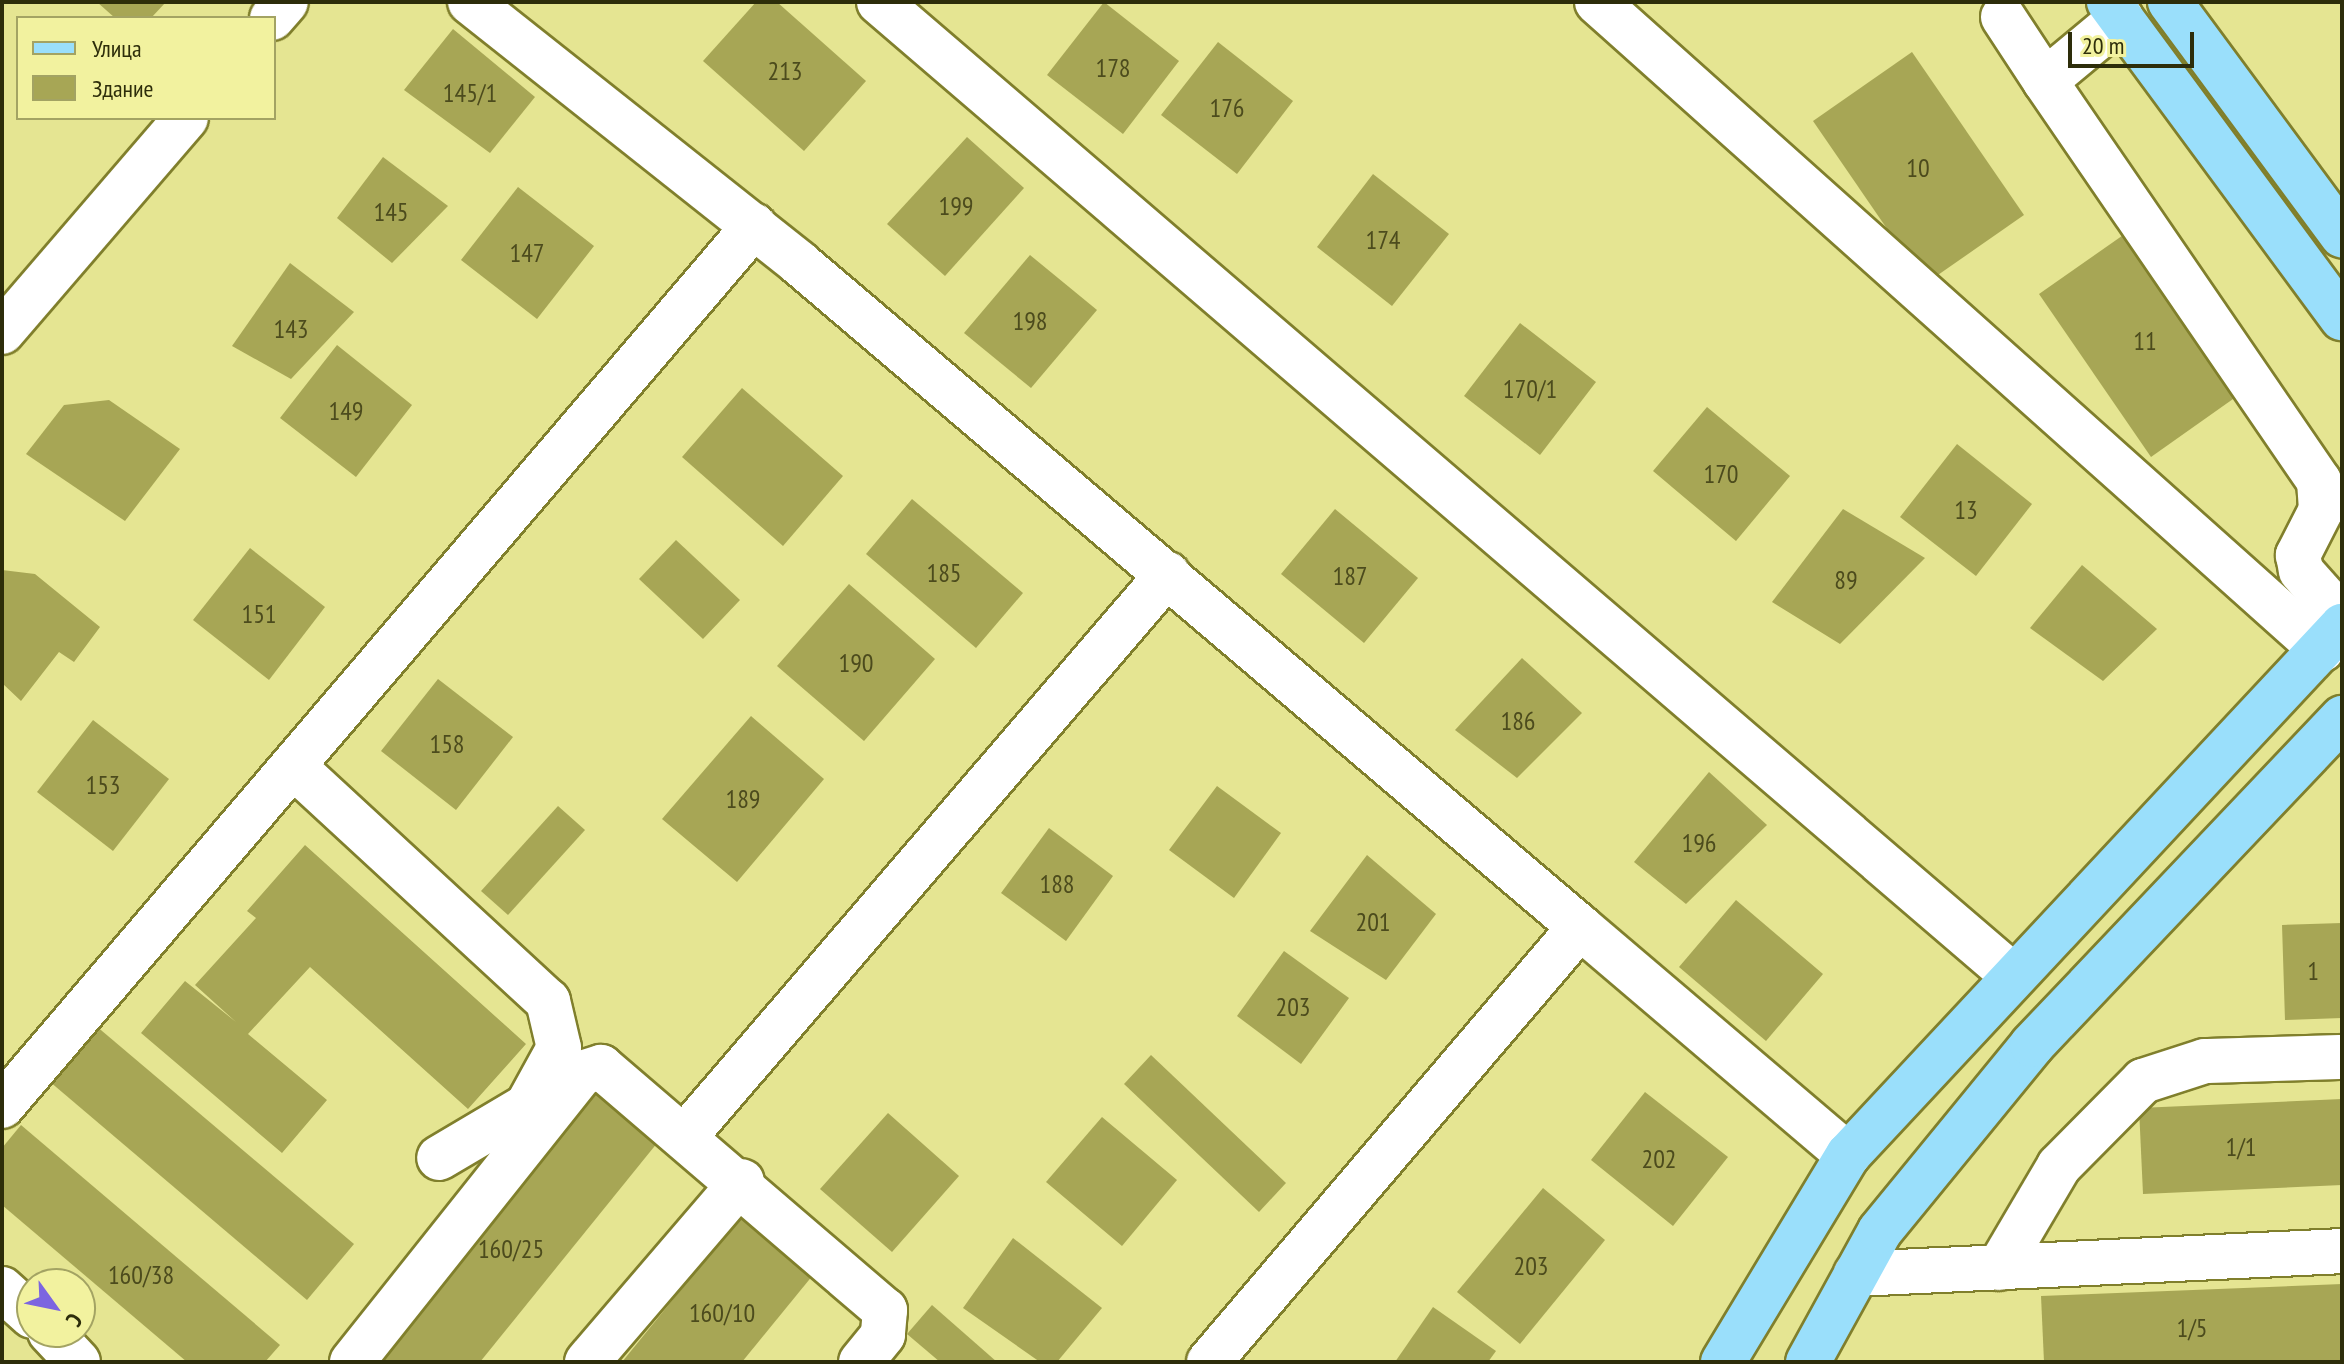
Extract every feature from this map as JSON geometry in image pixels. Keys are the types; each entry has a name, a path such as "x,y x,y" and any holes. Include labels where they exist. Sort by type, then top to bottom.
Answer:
{"main road":[{"path":"2170,2 2342,235"},
{"path":"2115,10 2342,318"},
{"path":"1723,1362 1848,1155 2011,974 2335,631"},
{"path":"1808,1362 1880,1231 2032,1045 2342,718"}],"street":[{"path":"470,2 754,226 1168,574 1848,1155"},
{"path":"879,2 2011,974"},
{"path":"1597,2 2335,631"},
{"path":"2045,81 2115,10"},
{"path":"2003,17 2319,481 2321,510 2298,555 2301,571 2335,631"},
{"path":"2,332 184,120"},
{"path":"2,1106 754,226"},
{"path":"687,1134 1168,574"},
{"path":"293,766 548,1001 559,1048 527,1106 439,1158"},
{"path":"1209,1362 1580,927"},
{"path":"1999,1268 2059,1166 2143,1081 2205,1061 2342,1057"},
{"path":"352,1362 582,1073 601,1067 619,1075 885,1310 883,1335 861,1362"},
{"path":"587,1362 742,1181"},
{"path":"1856,1274 2342,1251"}],"building":[{"path":"97,2 166,2 153,16 113,16"},
{"path":"756,2 777,2 866,81 804,151 703,61"},
{"path":"1104,2 1179,61 1123,134 1047,75"},
{"path":"453,29 535,97 490,153 404,90"},
{"path":"1218,42 1293,101 1237,174 1161,115"},
{"path":"1912,52 2024,215 1925,284 1813,121"},
{"path":"967,137 1024,188 945,276 887,224"},
{"path":"383,157 448,206 392,263 337,218"},
{"path":"1373,174 1449,234 1392,306 1317,247"},
{"path":"518,187 594,246 537,319 461,260"},
{"path":"2139,224 2250,387 2151,457 2039,294"},
{"path":"1030,255 1097,310 1031,388 964,333"},
{"path":"290,263 354,312 291,379 232,346"},
{"path":"1520,323 1596,382 1540,455 1464,396"},
{"path":"337,345 412,405 356,477 280,418"},
{"path":"742,388 843,476 783,546 682,457"},
{"path":"109,400 180,449 125,521 26,454 64,405"},
{"path":"1707,407 1790,476 1736,541 1653,471"},
{"path":"1957,444 2032,504 1976,576 1900,517"},
{"path":"912,499 1023,593 976,648 866,554"},
{"path":"1335,509 1418,578 1364,643 1281,574"},
{"path":"1843,509 1925,558 1840,644 1772,602"},
{"path":"676,540 740,600 703,639 639,579"},
{"path":"250,548 325,607 269,680 193,620"},
{"path":"2082,565 2157,629 2103,681 2030,628"},
{"path":"2,570 35,574 100,627 74,662 59,652 21,701 2,683"},
{"path":"849,584 935,659 864,741 777,666"},
{"path":"1522,658 1582,713 1517,778 1455,730"},
{"path":"438,679 513,737 456,810 381,751"},
{"path":"751,716 824,779 737,882 662,819"},
{"path":"93,720 169,779 113,851 37,792"},
{"path":"1709,772 1767,825 1686,904 1634,862"},
{"path":"1217,786 1281,833 1234,898 1169,850"},
{"path":"558,806 585,830 508,915 481,891"},
{"path":"1049,828 1113,876 1066,941 1001,893"},
{"path":"305,845 526,1044 468,1109 310,967 248,1034 327,1100 282,1153 141,1033 185,981 236,1022 195,985 256,918 247,911"},
{"path":"1367,855 1436,914 1386,980 1310,931"},
{"path":"1736,900 1823,974 1766,1041 1679,967"},
{"path":"2342,923 2342,1018 2285,1020 2282,925"},
{"path":"1284,951 1349,998 1301,1064 1237,1016"},
{"path":"95,1025 354,1244 307,1300 49,1081"},
{"path":"1151,1055 1286,1183 1259,1212 1124,1084"},
{"path":"590,1078 662,1137 480,1362 359,1362"},
{"path":"1645,1092 1728,1157 1673,1226 1591,1160"},
{"path":"2342,1099 2342,1185 2143,1194 2139,1108"},
{"path":"888,1113 959,1176 892,1252 820,1189"},
{"path":"1102,1117 1177,1180 1122,1246 1046,1182"},
{"path":"21,1125 280,1345 265,1362 187,1362 96,1285 96,1268 76,1268 2,1205 2,1148"},
{"path":"1543,1188 1605,1240 1520,1344 1457,1292"},
{"path":"750,1205 822,1264 742,1362 622,1362"},
{"path":"1013,1238 1102,1308 1057,1362 1040,1362 963,1308"},
{"path":"2342,1284 2342,1361 2044,1362 2041,1296"},
{"path":"932,1305 997,1362 940,1362 907,1334"},
{"path":"1433,1307 1496,1351 1488,1362 1395,1362"}]}
